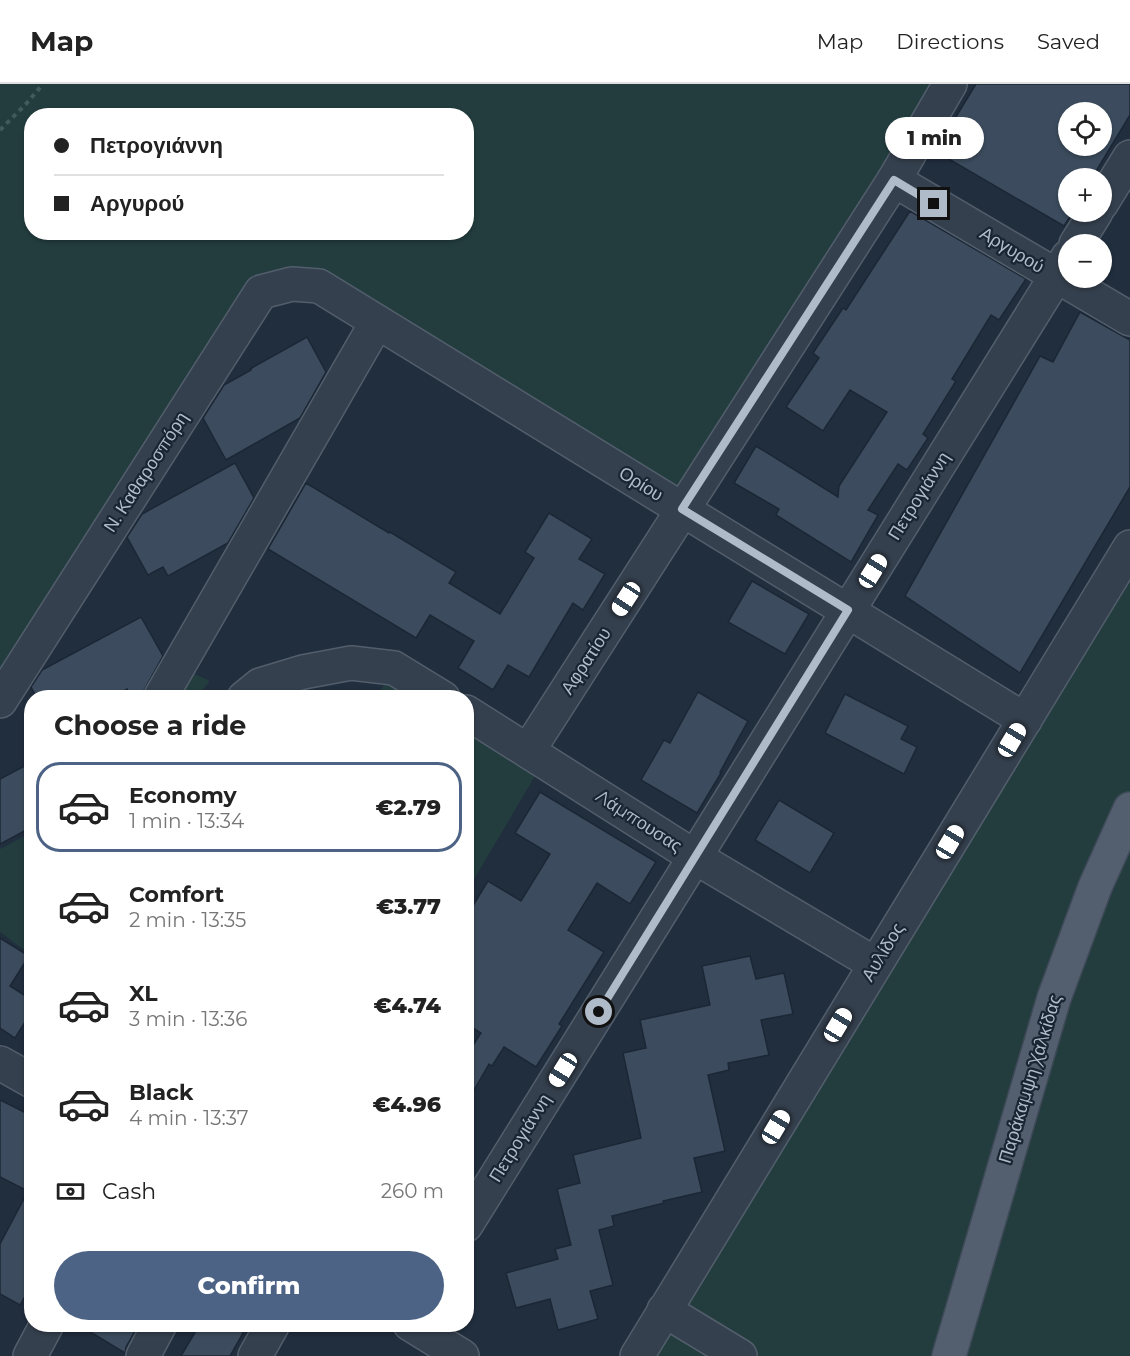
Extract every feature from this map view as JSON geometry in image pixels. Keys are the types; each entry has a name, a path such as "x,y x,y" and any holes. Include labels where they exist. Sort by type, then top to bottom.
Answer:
{"main road":[{"name":"Παράκαμψη Χαλκίδας","path":"949,1356 1054,998 1095,887 1130,809"}],"street":[{"name":"Αφρατίου","path":"528,751 894,180 950,84"},
{"path":"1112,186 1130,157"},
{"name":"Αργυρού","path":"894,180 1058,264"},
{"name":"Πετρογιάννη","path":"474,1212 1058,272"},
{"name":"Ν. Καθαροσπόρη","path":"0,701 261,292 292,284 319,286"},
{"name":"Ορίου","path":"319,286 1025,720"},
{"name":"Αργυρού","path":"1090,288 1130,319"},
{"path":"165,690 377,322"},
{"name":"Αυλίδος","path":"637,1356 1130,548"},
{"path":"254,690 260,685 303,672 351,663 394,668 430,690"},
{"name":"Λάμπουσας","path":"474,717 695,857 875,964"},
{"path":"0,1063 24,1076"},
{"path":"664,1310 740,1356"},
{"path":"30,1356 43,1332"},
{"path":"143,1356 156,1332"},
{"path":"255,1356 268,1332"},
{"path":"423,1332 462,1356"}],"path":[{"path":"0,130 43,84"}],"green space":[{"path":"0,84 950,84 683,509 319,286 261,292 0,701"},
{"path":"1130,547 1130,1356 637,1356"},
{"path":"171,663 210,681 203,690 148,690 167,678"},
{"path":"394,668 430,690 381,690"},
{"path":"474,716 544,761 474,879"},
{"path":"24,837 24,950 0,932 0,849"}],"building":[{"path":"976,84 1130,84 1130,115 1112,145 1112,102 1058,102 1058,156 1105,156 1098,168 1058,168 1058,222 1067,222 1064,226 935,151"},
{"path":"910,211 1026,279 999,320 991,315 952,379 956,381 923,434 928,438 907,470 898,464 868,510 878,515 851,562 776,515 779,509 734,483 756,446 838,497 839,486 887,412 850,390 823,431 786,407 819,358 813,353 843,308 846,310"},
{"path":"1080,312 1130,340 1130,487 1020,673 905,596 1040,356 1053,362"},
{"path":"307,337 326,372 300,418 226,460 203,418 224,385"},
{"path":"235,463 254,498 228,543 168,576 163,567 148,575 127,537 142,514"},
{"path":"306,483 456,572 449,583 500,614 534,558 525,552 549,513 592,539 579,559 605,574 583,610 573,603 529,677 508,665 493,690 458,668 474,641 430,615 416,638 268,549"},
{"path":"752,581 809,614 785,654 728,622"},
{"path":"141,617 163,656 144,690 33,690 31,687 42,670"},
{"path":"698,692 748,721 697,813 641,780 664,740 670,743"},
{"path":"845,694 908,726 901,739 917,747 904,774 825,733"},
{"path":"24,766 24,831 0,844 0,779"},
{"path":"540,792 656,862 630,904 597,883 568,930 604,952 559,1024 562,1026 536,1067 504,1047 492,1066 489,1064 474,1090 474,1044 481,1033 474,1029 474,904 488,881 521,901 550,854 515,833"},
{"path":"779,800 834,833 810,873 755,840"},
{"path":"0,938 24,953 24,964 10,986 24,995 24,1024 15,1038 0,1028"},
{"path":"750,956 756,979 784,973 793,1014 761,1020 769,1055 728,1063 729,1070 708,1075 725,1151 694,1158 702,1192 612,1216 614,1226 599,1230 613,1285 590,1291 598,1319 558,1330 550,1299 516,1308 506,1273 558,1259 555,1249 571,1245 557,1189 580,1183 573,1155 641,1138 623,1053 646,1048 640,1020 710,1005 702,966"},
{"path":"0,1100 24,1112 24,1189 0,1177"},
{"path":"24,1199 24,1298 20,1305 0,1294 0,1244"},
{"path":"90,1332 134,1332 125,1353"},
{"path":"195,1332 244,1332 230,1356 181,1356"}],"route":[{"path":"599,1012 848,610 682,509 894,180 934,204"}]}
